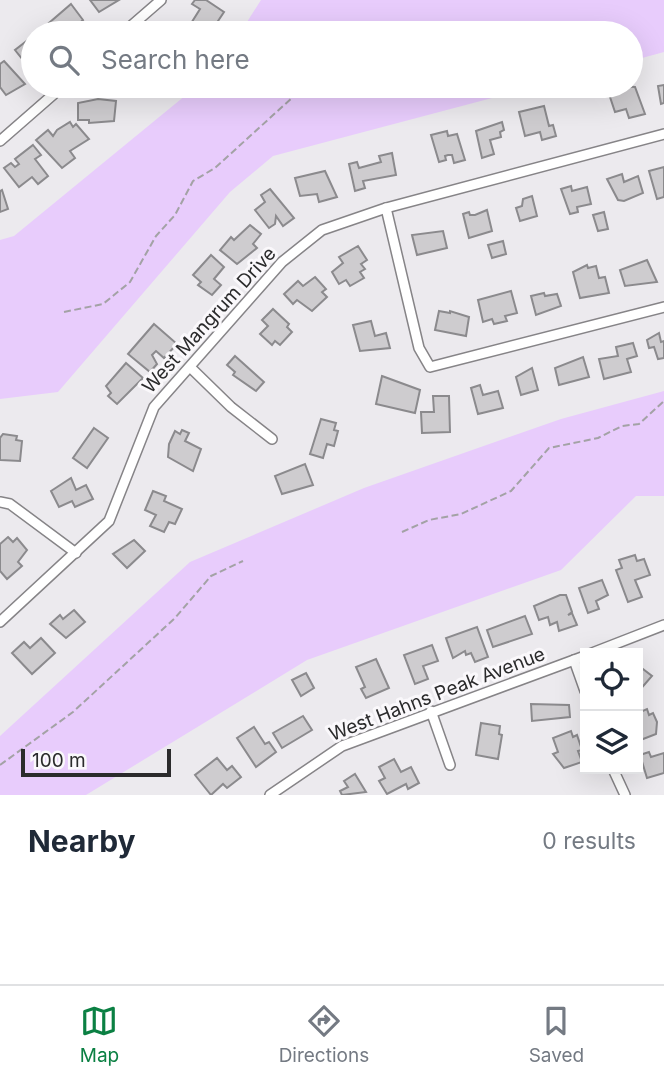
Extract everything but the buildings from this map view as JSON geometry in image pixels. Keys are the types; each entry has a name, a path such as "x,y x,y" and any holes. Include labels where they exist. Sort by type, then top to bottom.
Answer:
{"street":[{"path":"137,21 161,0"},
{"path":"0,141 49,98"},
{"name":"West Mangrum Drive","path":"0,622 109,521 154,407 292,254 322,230 386,208 664,134"},
{"path":"386,208 419,348 430,368 664,307"},
{"path":"191,368 231,407 272,439"},
{"path":"0,502 10,504 76,553"},
{"path":"605,648 664,625"},
{"name":"West Hahns Peak Avenue","path":"272,794 342,746 580,658"},
{"path":"574,660 580,677"},
{"path":"431,711 450,765"},
{"path":"615,774 625,795"}],"path":[{"path":"64,312 103,303 130,282 156,236 175,215 193,181 215,168 292,98"},
{"path":"402,532 429,520 461,514 511,491 549,448 598,438 622,426 639,424 664,401"},
{"path":"0,765 73,712 175,618 211,576 243,561"}],"shaded area":[{"path":"261,0 664,0 664,52 643,58 643,21 248,21"},
{"path":"182,98 492,98 273,156 230,192 58,392 0,399 0,240 14,236"},
{"path":"664,391 664,496 636,496 561,570 307,660 86,795 0,795 0,736 190,562 364,488 561,419"}]}
